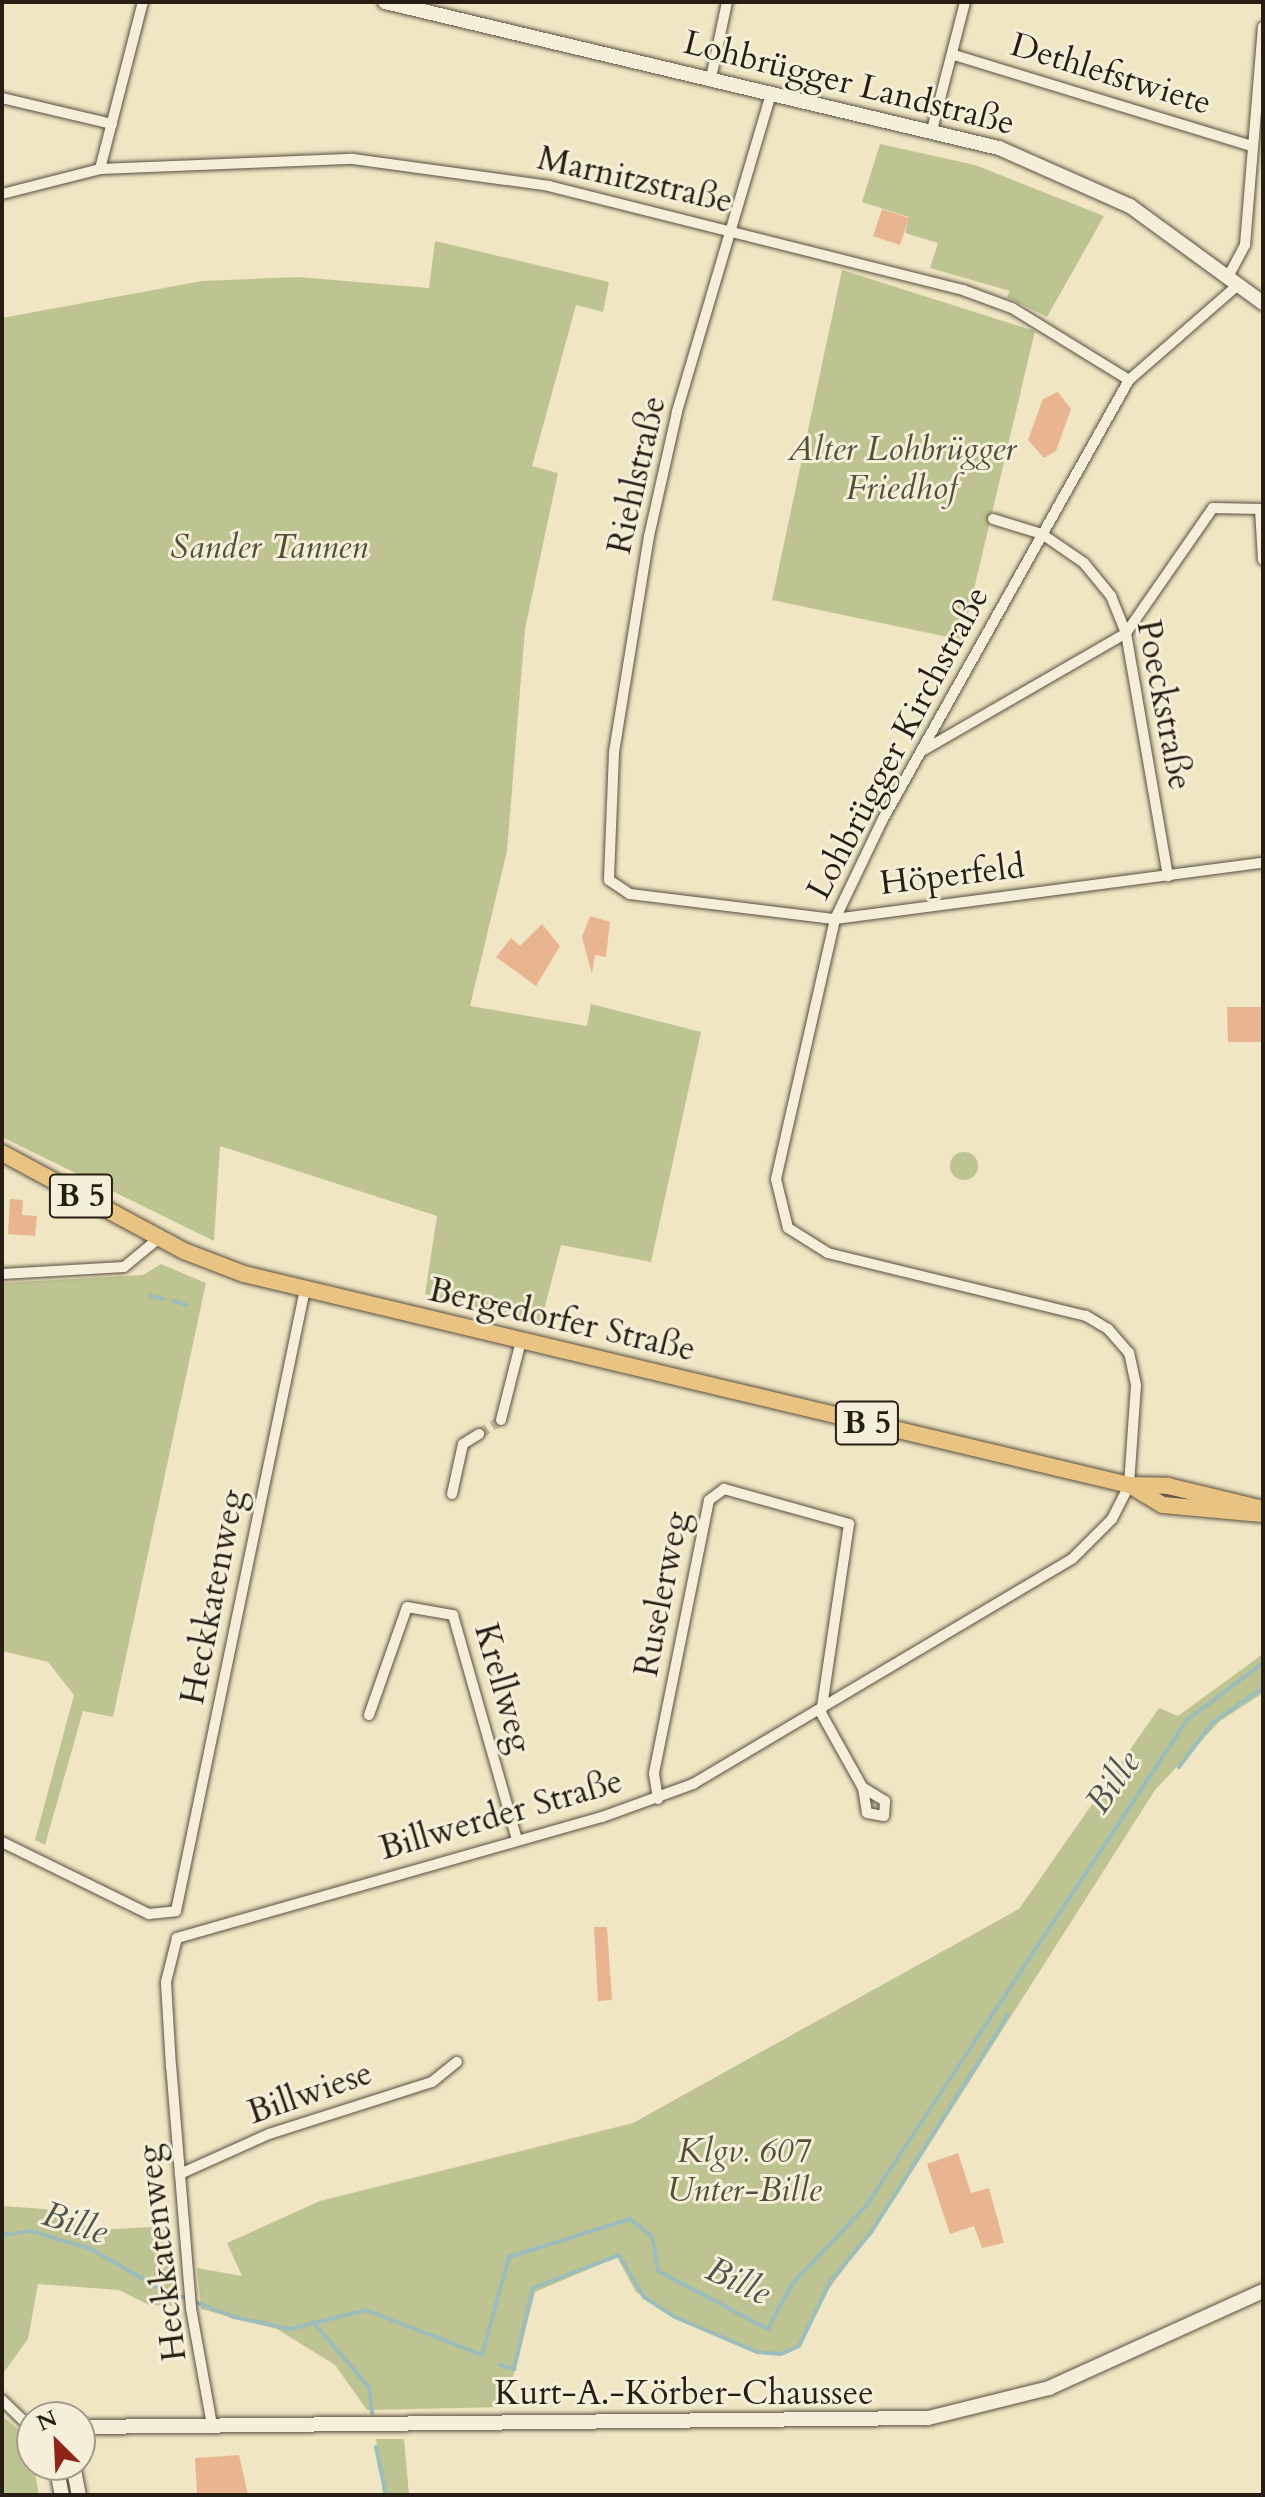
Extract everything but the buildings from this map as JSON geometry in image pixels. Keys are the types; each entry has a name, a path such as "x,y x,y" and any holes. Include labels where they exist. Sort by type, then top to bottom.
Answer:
{"main road":[{"name":"Lohbrügger Landstraße","path":"385,2 932,130 1092,185 1234,279 1263,303"},
{"name":"Bergedorfer Straße","path":"2,1153 159,1238 244,1274 1129,1485 1168,1486 1263,1512"},
{"name":"Kurt-A.-Körber-Chaussee","path":"96,2426 928,2418 1049,2388 1263,2291"},
{"path":"96,2430 106,2425"}],"street":[{"path":"100,169 143,2"},
{"path":"711,78 727,2"},
{"path":"932,130 954,55 963,2"},
{"path":"1234,279 1244,254 1263,27"},
{"name":"Dethlefstwiete","path":"954,55 1251,146"},
{"name":"Riehlstraße","path":"608,877 614,753 649,536 677,412 771,94"},
{"path":"2,98 112,124"},
{"name":"Marnitzstraße","path":"2,194 100,169 353,159 549,186 975,294 1012,308 1129,380"},
{"name":"Lohbrügger Kirchstraße","path":"1129,1485 1136,1385 1129,1353 1108,1329 1086,1316 828,1253 788,1228 776,1179 835,919 920,752 1129,380 1234,279"},
{"path":"920,752 1126,633 1213,508 1261,509 1263,560"},
{"name":"Poeckstraße","path":"993,519 1042,534 1084,563 1111,596 1126,633 1168,876"},
{"name":"Höperfeld","path":"608,877 630,894 835,919 1263,863"},
{"path":"2,1274 124,1267 159,1238"},
{"name":"Heckkatenweg","path":"2,1842 149,1914 172,1914 181,1898 305,1289"},
{"path":"501,1420 521,1341"},
{"path":"452,1494 463,1444 479,1434"},
{"name":"Billwerder Straße","path":"182,1935 658,1799 821,1713 1072,1559 1115,1516 1129,1485"},
{"name":"Ruselerweg","path":"658,1799 654,1773 717,1491 849,1524 821,1713"},
{"name":"Krellweg","path":"369,1715 407,1607 453,1615 517,1840"},
{"path":"821,1713 863,1788"},
{"name":"Heckkatenweg","path":"182,1935 169,1951 166,1982 188,2283 212,2425"},
{"name":"Billwiese","path":"180,2174 269,2134 432,2082 457,2062"}],"green space":[{"path":"880,144 975,165 1104,216 1047,317 1007,297 1010,291 930,268 938,243 905,233 909,217 862,202"},
{"name":"Sander Tannen","path":"435,241 609,282 603,312 576,305 532,466 558,473 525,629 507,851 470,1006 587,1026 591,1004 701,1032 651,1262 561,1245 540,1325 425,1294 437,1216 220,1146 214,1241 2,1137 2,318 202,281 298,277 429,288"},
{"name":"Alter Lohbrügger Friedhof","path":"842,270 1035,331 962,640 772,600"},
{"path":"964,1152 974,1156 978,1166 974,1176 964,1180 954,1176 950,1166 954,1156"},
{"path":"161,1264 206,1283 113,1717 83,1711 45,1845 35,1840 74,1695 48,1662 2,1651 2,1283 143,1275"},
{"name":"Klgv. 607 Unter-Bille","path":"1263,1654 1263,1693 1220,1721 1155,1790 896,2197 829,2289 800,2347 781,2356 756,2353 674,2318 636,2292 617,2257 535,2292 505,2407 367,2410 335,2365 277,2329 201,2309 197,2268 242,2276 227,2243 320,2201 633,2123 1019,1909 1159,1708 1178,1716"},
{"path":"2,2206 45,2209 98,2230 170,2226 178,2306 149,2305 119,2290 38,2284 28,2339 4,2372"},
{"path":"2,2416 16,2427 16,2481 37,2481 39,2495 2,2495"},
{"path":"376,2439 404,2439 409,2495 383,2495"}],"waterway":[{"path":"151,1296 163,1299"},
{"path":"174,1301 187,1305"},
{"name":"Bille","path":"2,2235 31,2231 91,2249 159,2288 234,2317 290,2329 366,2310 482,2355 509,2257 630,2219 652,2236 658,2271 768,2329 792,2284 866,2206 1187,1720 1263,1663"},
{"path":"1179,1767 1212,1723 1263,1688"},
{"path":"500,2365 514,2369 533,2288 619,2255 644,2297 675,2317 757,2352 781,2354 799,2346 830,2282 872,2231 1008,2015"},
{"path":"313,2322 369,2387 372,2413"},
{"path":"376,2447 386,2495"}],"tunnel":[{"path":"479,1434 501,1420"}]}
